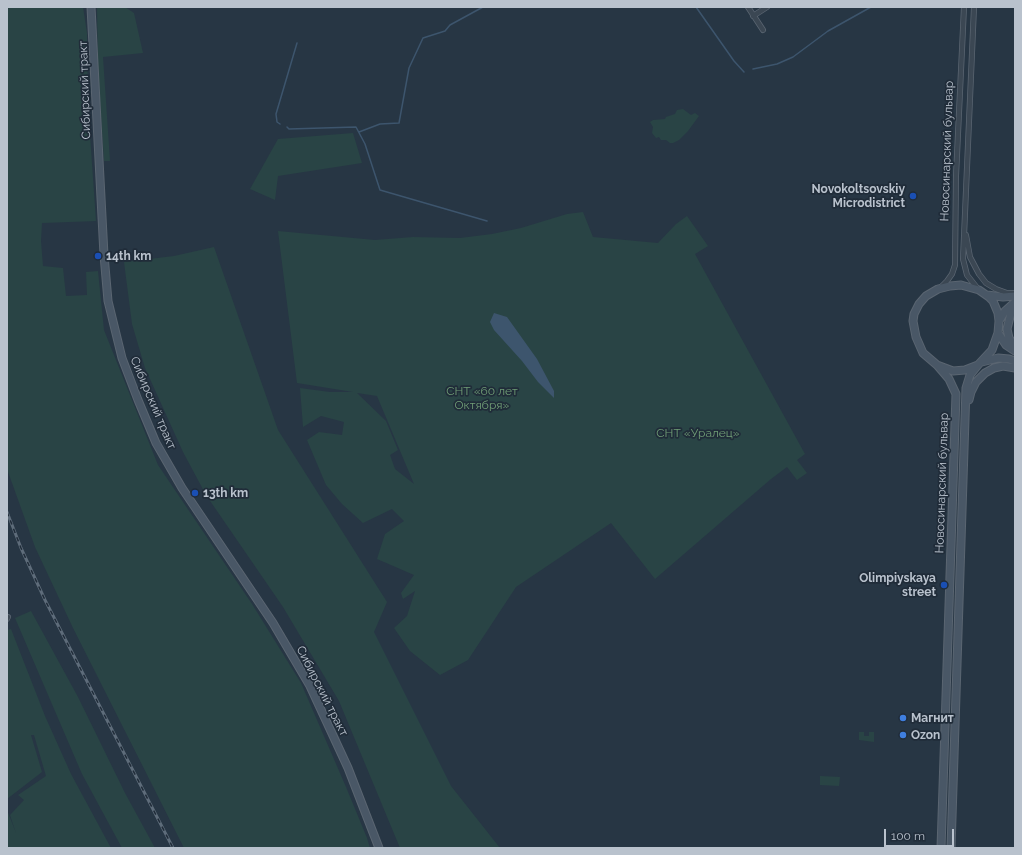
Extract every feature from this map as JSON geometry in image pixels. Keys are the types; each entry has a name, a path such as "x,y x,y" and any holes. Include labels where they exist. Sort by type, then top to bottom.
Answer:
{"street":[{"name":"Сибирский тракт","path":"91,7 94,43 95,100 108,301 122,358 156,444 182,488 294,656 310,686 348,768 379,848"},
{"path":"748,7 763,30"},
{"path":"754,16 767,7"},
{"name":"Новосинарский бульвар","path":"938,289 952,274 955,265 956,179 964,7"},
{"name":"Новосинарский бульвар","path":"974,7 963,259 964,267 971,281 979,290"},
{"path":"964,226 970,257 978,274 986,283 996,289 1015,295"},
{"path":"980,364 995,345 999,321 995,305 979,290 961,285 938,289 926,296 919,304 914,314 913,322 916,337 923,353 937,365 953,371 965,370 998,358 1015,361"},
{"path":"986,295 1003,297 1015,295"},
{"path":"999,321 1005,311 1015,302"},
{"path":"1015,309 1011,314 1007,329 1009,338 1015,347"},
{"path":"998,333 1006,345 1015,351"},
{"name":"Новосинарский бульвар","path":"951,848 967,382 970,375 980,364"},
{"name":"Новосинарский бульвар","path":"937,365 949,379 955,389 956,394 941,848"},
{"path":"966,412 971,392 981,376 989,370 998,367 1008,366 1015,368"}],"green space":[{"path":"7,7 83,7 87,33 88,106 96,221 42,223 41,241 43,266 63,268 66,296 87,295 86,272 98,271 104,330 158,465 252,604 301,683 346,787 370,848 184,848 73,628 35,547 7,469"},
{"path":"97,7 125,7 134,13 143,53 103,57 110,161 104,161 98,70"},
{"path":"683,109 691,115 695,113 699,116 688,131 679,140 673,143 666,140 661,140 659,137 656,138 652,133 653,127 650,122 653,120 665,119 666,117 675,114 677,110"},
{"path":"353,133 362,163 278,176 275,200 250,189 278,139"},
{"path":"583,212 593,237 658,243 676,224 687,216 708,246 695,254 805,454 797,460 807,473 797,480 787,467 771,479 655,579 611,523 516,587 468,660 440,675 410,651 394,628 407,616 415,591 403,599 401,593 414,575 377,559 385,534 404,521 392,509 363,523 342,504 326,485 307,440 319,432 342,435 344,422 321,416 303,427 300,388 330,392 353,392 297,383 278,231 375,240 413,237 460,238 492,234 521,228 567,214","holes":["357,393 377,396 414,484 395,469 390,455 398,450 386,421"]},
{"path":"214,247 278,430 387,602 374,632 451,786 500,848 400,848 339,701 283,607 206,495 183,452 145,368 132,324 124,262 174,256"},
{"path":"31,611 78,697 125,793 155,848 122,848 82,774 15,618"},
{"path":"11,629 45,716 71,774 111,848 7,848 7,810 16,833 10,815 24,800 18,795 46,776 34,735 31,735 42,772 7,799 7,630"},
{"path":"859,732 864,732 864,736 869,736 869,732 874,732 874,742 859,740"},
{"path":"820,776 840,777 839,786 820,785"}],"water":[{"path":"494,313 507,317 537,359 554,391 554,398 538,382 522,361 494,330 490,322"}],"waterway":[{"path":"359,132 380,124 399,123 409,68 423,38 445,31 450,25 483,7"},
{"path":"696,7 734,61 744,72"},
{"path":"753,69 777,64 793,57 828,31 871,7"},
{"path":"280,124 277,122 276,114 297,43"},
{"path":"287,127 289,129 356,127 365,144 380,190 487,221"}],"railway":[{"path":"7,512 21,548 45,600 173,848"}],"place":[{"name":"Novokoltsovskiy Microdistrict","path":"913,196"},
{"name":"14th km","path":"98,256"},
{"name":"13th km","path":"195,493"},
{"name":"Olimpiyskaya street","path":"944,585"},
{"name":"Магнит","path":"903,718"},
{"name":"Ozon","path":"903,735"}],"park label":[{"name":"СНТ «60 лет Октября»","path":"482,398"},
{"name":"СНТ «Уралец»","path":"698,433"}]}
